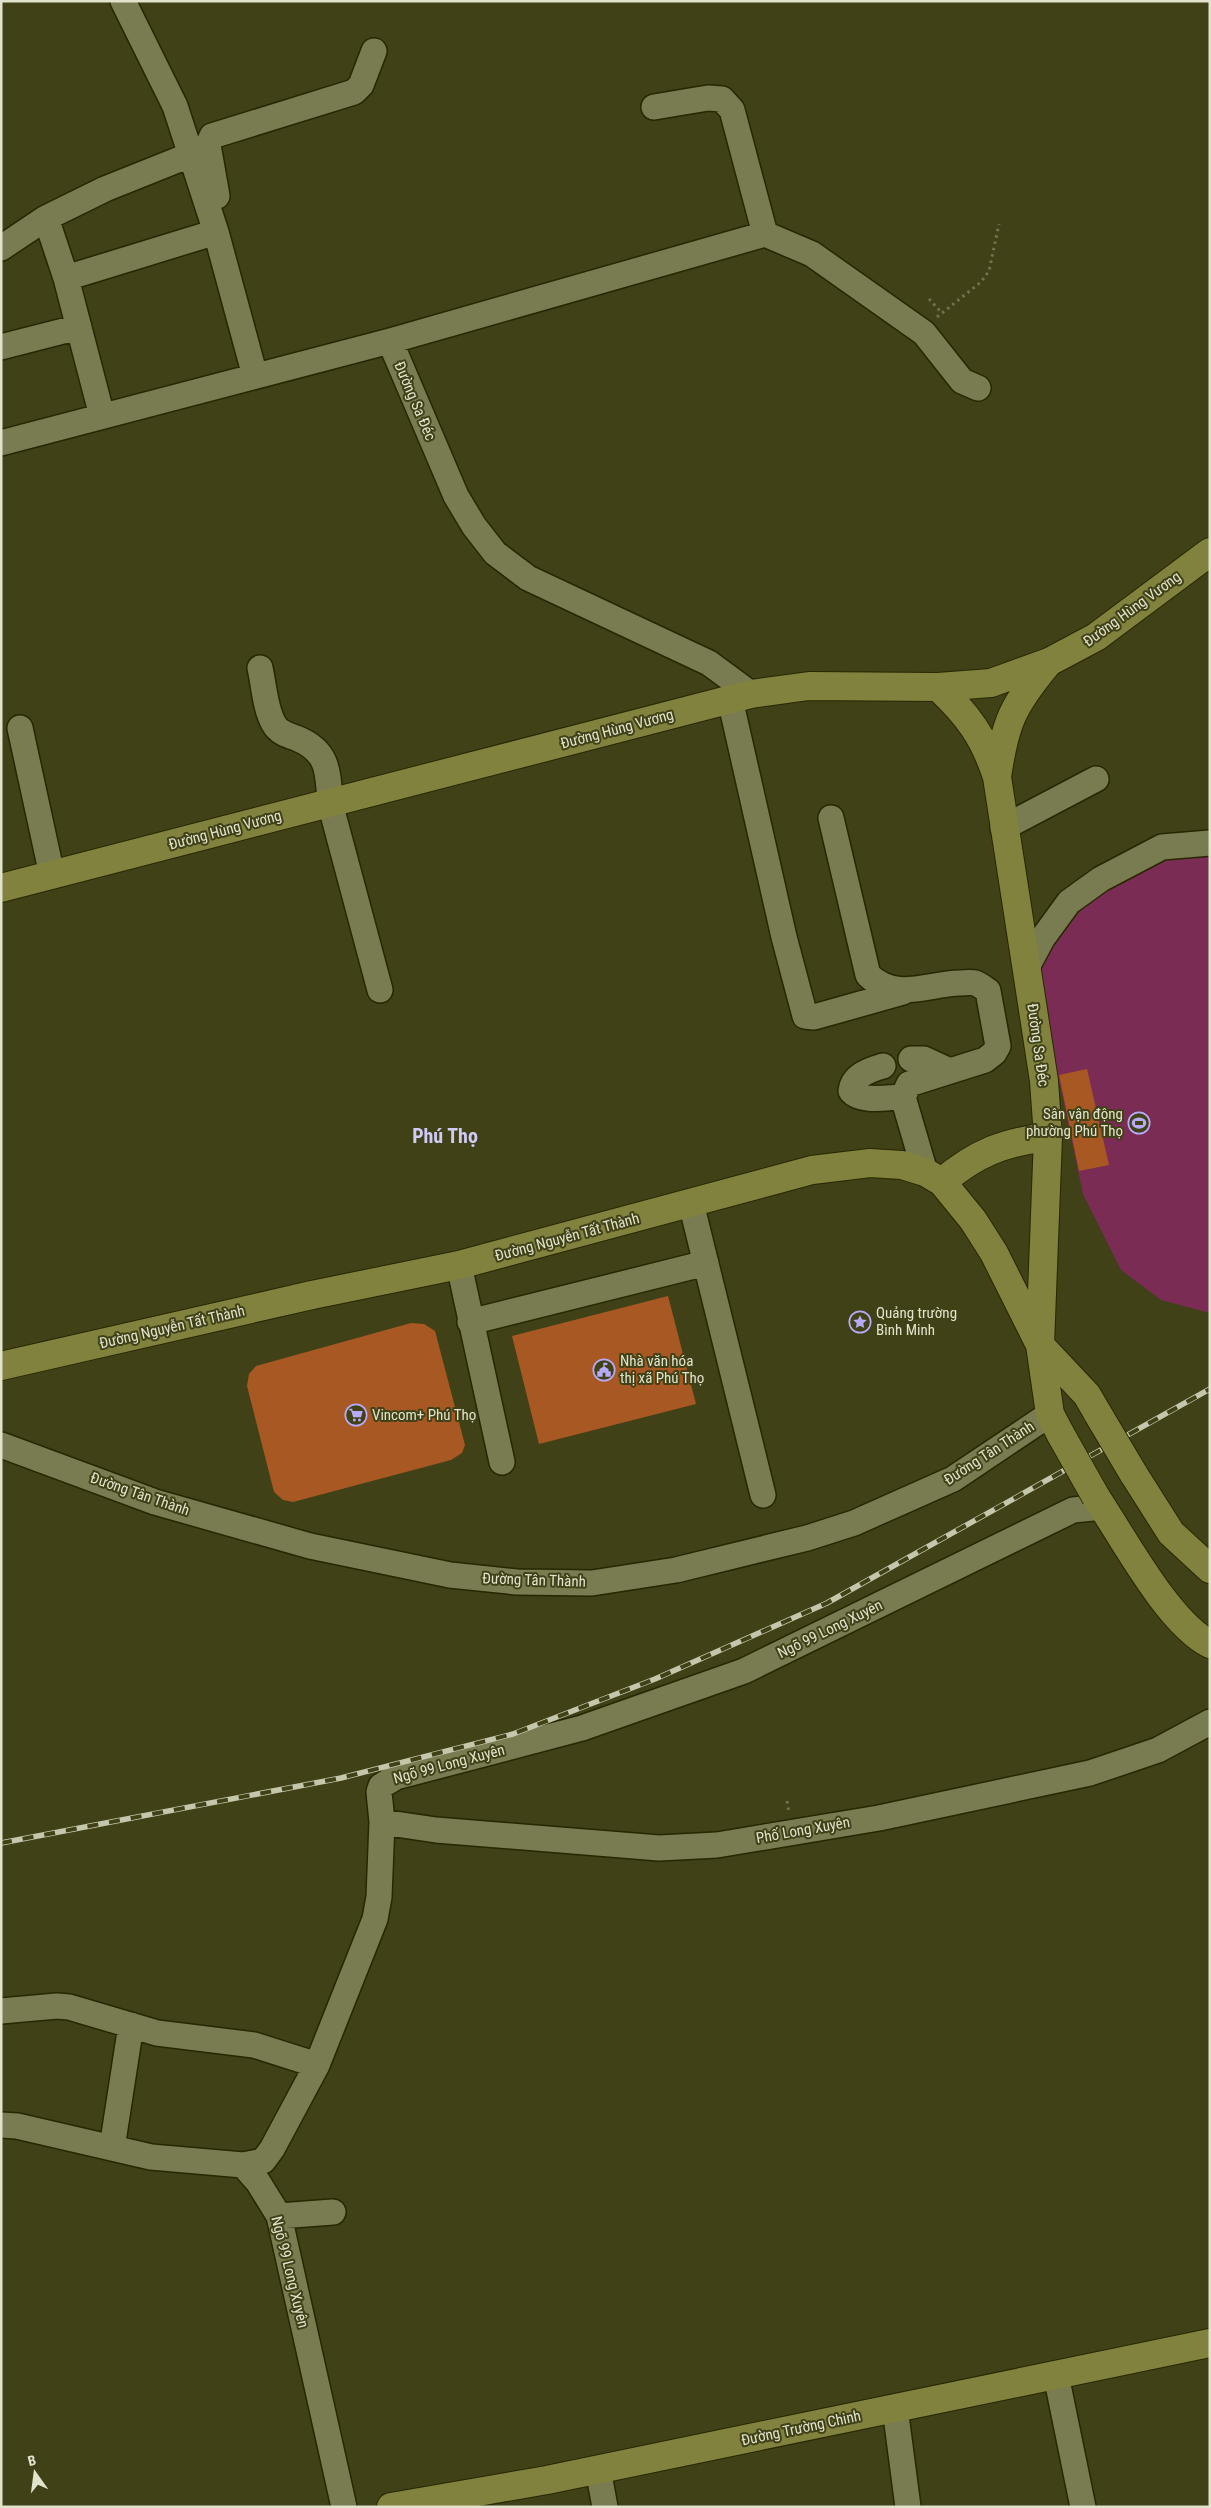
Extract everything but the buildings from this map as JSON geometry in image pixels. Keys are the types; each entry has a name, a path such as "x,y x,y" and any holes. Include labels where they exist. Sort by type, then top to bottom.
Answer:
{"main road":[{"name":"Đường Hùng Vương","path":"1,888 741,697 809,686 938,687 991,683 1049,662 1096,637 1210,552"},
{"name":"Đường Sa Đéc","path":"997,777 1006,730 1012,712 1020,698 1049,662"},
{"name":"Đường Sa Đéc","path":"938,687 971,720 990,757 997,777 1003,828 1044,1081 1048,1137 1040,1345"},
{"path":"1048,1137 1020,1140 980,1154 960,1167 934,1177 974,1220 994,1253 1040,1345 1056,1424 1099,1502 1164,1599 1197,1637 1210,1644"},
{"name":"Đường Nguyễn Tất Thành","path":"1,1366 312,1295 459,1265 812,1170 860,1164 902,1165 934,1177"},
{"path":"1040,1345 1086,1395 1171,1533 1210,1569"},
{"name":"Đường Trường Chinh","path":"391,2507 598,2470 1210,2344"}],"street":[{"path":"123,1 175,106 213,221 255,376"},
{"path":"213,221 217,194 208,145 209,139 212,136 354,92 361,85 374,51"},
{"path":"654,107 708,98 722,100 732,110 765,234"},
{"path":"1,248 46,218 105,189 190,155"},
{"path":"46,218 66,278 102,416"},
{"path":"66,278 213,221"},
{"path":"1,442 390,341 765,234 812,254 924,333 962,381 978,388"},
{"path":"1,348 79,327"},
{"name":"Đường Sa Đéc","path":"390,341 456,496 474,526 495,553 528,578 709,663 741,697"},
{"path":"260,668 273,724 282,733 312,744 322,757 328,774 330,803 380,990"},
{"path":"741,697 782,927 805,1016 814,1017 909,990 975,983 988,991 998,1046 994,1053 985,1060 909,1084 903,1097 934,1177"},
{"path":"20,728 52,875"},
{"path":"1003,828 1096,779"},
{"path":"831,818 868,975 878,985 888,989 909,990"},
{"path":"1026,969 1042,939 1069,902 1101,879 1162,847 1210,843"},
{"path":"911,1059 924,1059 950,1071"},
{"path":"883,1066 857,1078 852,1084 851,1091 854,1094 868,1098 903,1097"},
{"path":"691,1203 763,1495"},
{"path":"470,1322 706,1263"},
{"path":"459,1265 502,1462"},
{"name":"Đường Tân Thành","path":"1,1445 155,1502 310,1546 450,1575 517,1582 592,1582 676,1570 807,1538 854,1523 954,1479 1056,1424"},
{"name":"Ngõ 99 Long Xuyên","path":"243,2165 263,2161 268,2156 317,2065 375,1919 379,1897 382,1822 379,1792 381,1786 389,1780 582,1728 744,1671 1073,1510 1099,1502"},
{"name":"Phố Long Xuyên","path":"382,1822 436,1830 659,1848 717,1845 879,1818 1090,1773 1158,1750 1210,1722"},
{"path":"1,2012 57,2006 69,2007 164,2035 254,2045 317,2065"},
{"path":"112,2148 131,2025"},
{"path":"1,2125 17,2126 151,2157 243,2165"},
{"name":"Ngõ 99 Long Xuyên","path":"243,2165 258,2182 279,2216 344,2507"},
{"path":"279,2216 333,2212"},
{"path":"1056,2375 1083,2507"},
{"path":"895,2408 908,2507"},
{"path":"598,2470 605,2507"}],"path":[{"path":"924,333 941,312 981,282 989,271 999,224"},
{"path":"929,299 941,312"}],"shaded area":[{"name":"Sân vận động phường Phú Thọ","path":"1210,851 1210,1313 1161,1300 1121,1270 1083,1194 1038,980 1051,940 1089,902 1127,874 1166,856"}],"railway":[{"path":"1,1843 341,1778 513,1734 655,1679 827,1603 1210,1389"}],"place":[{"name":"Sân vận động phường Phú Thọ","path":"1139,1123"},
{"name":"Quảng trường Bình Minh","path":"860,1322"},
{"name":"Nhà văn hóa thị xã Phú Thọ","path":"604,1370"},
{"name":"Vincom+ Phú Thọ","path":"356,1415"}],"district":[{"name":"Phú Thọ","path":"445,1136"}]}
